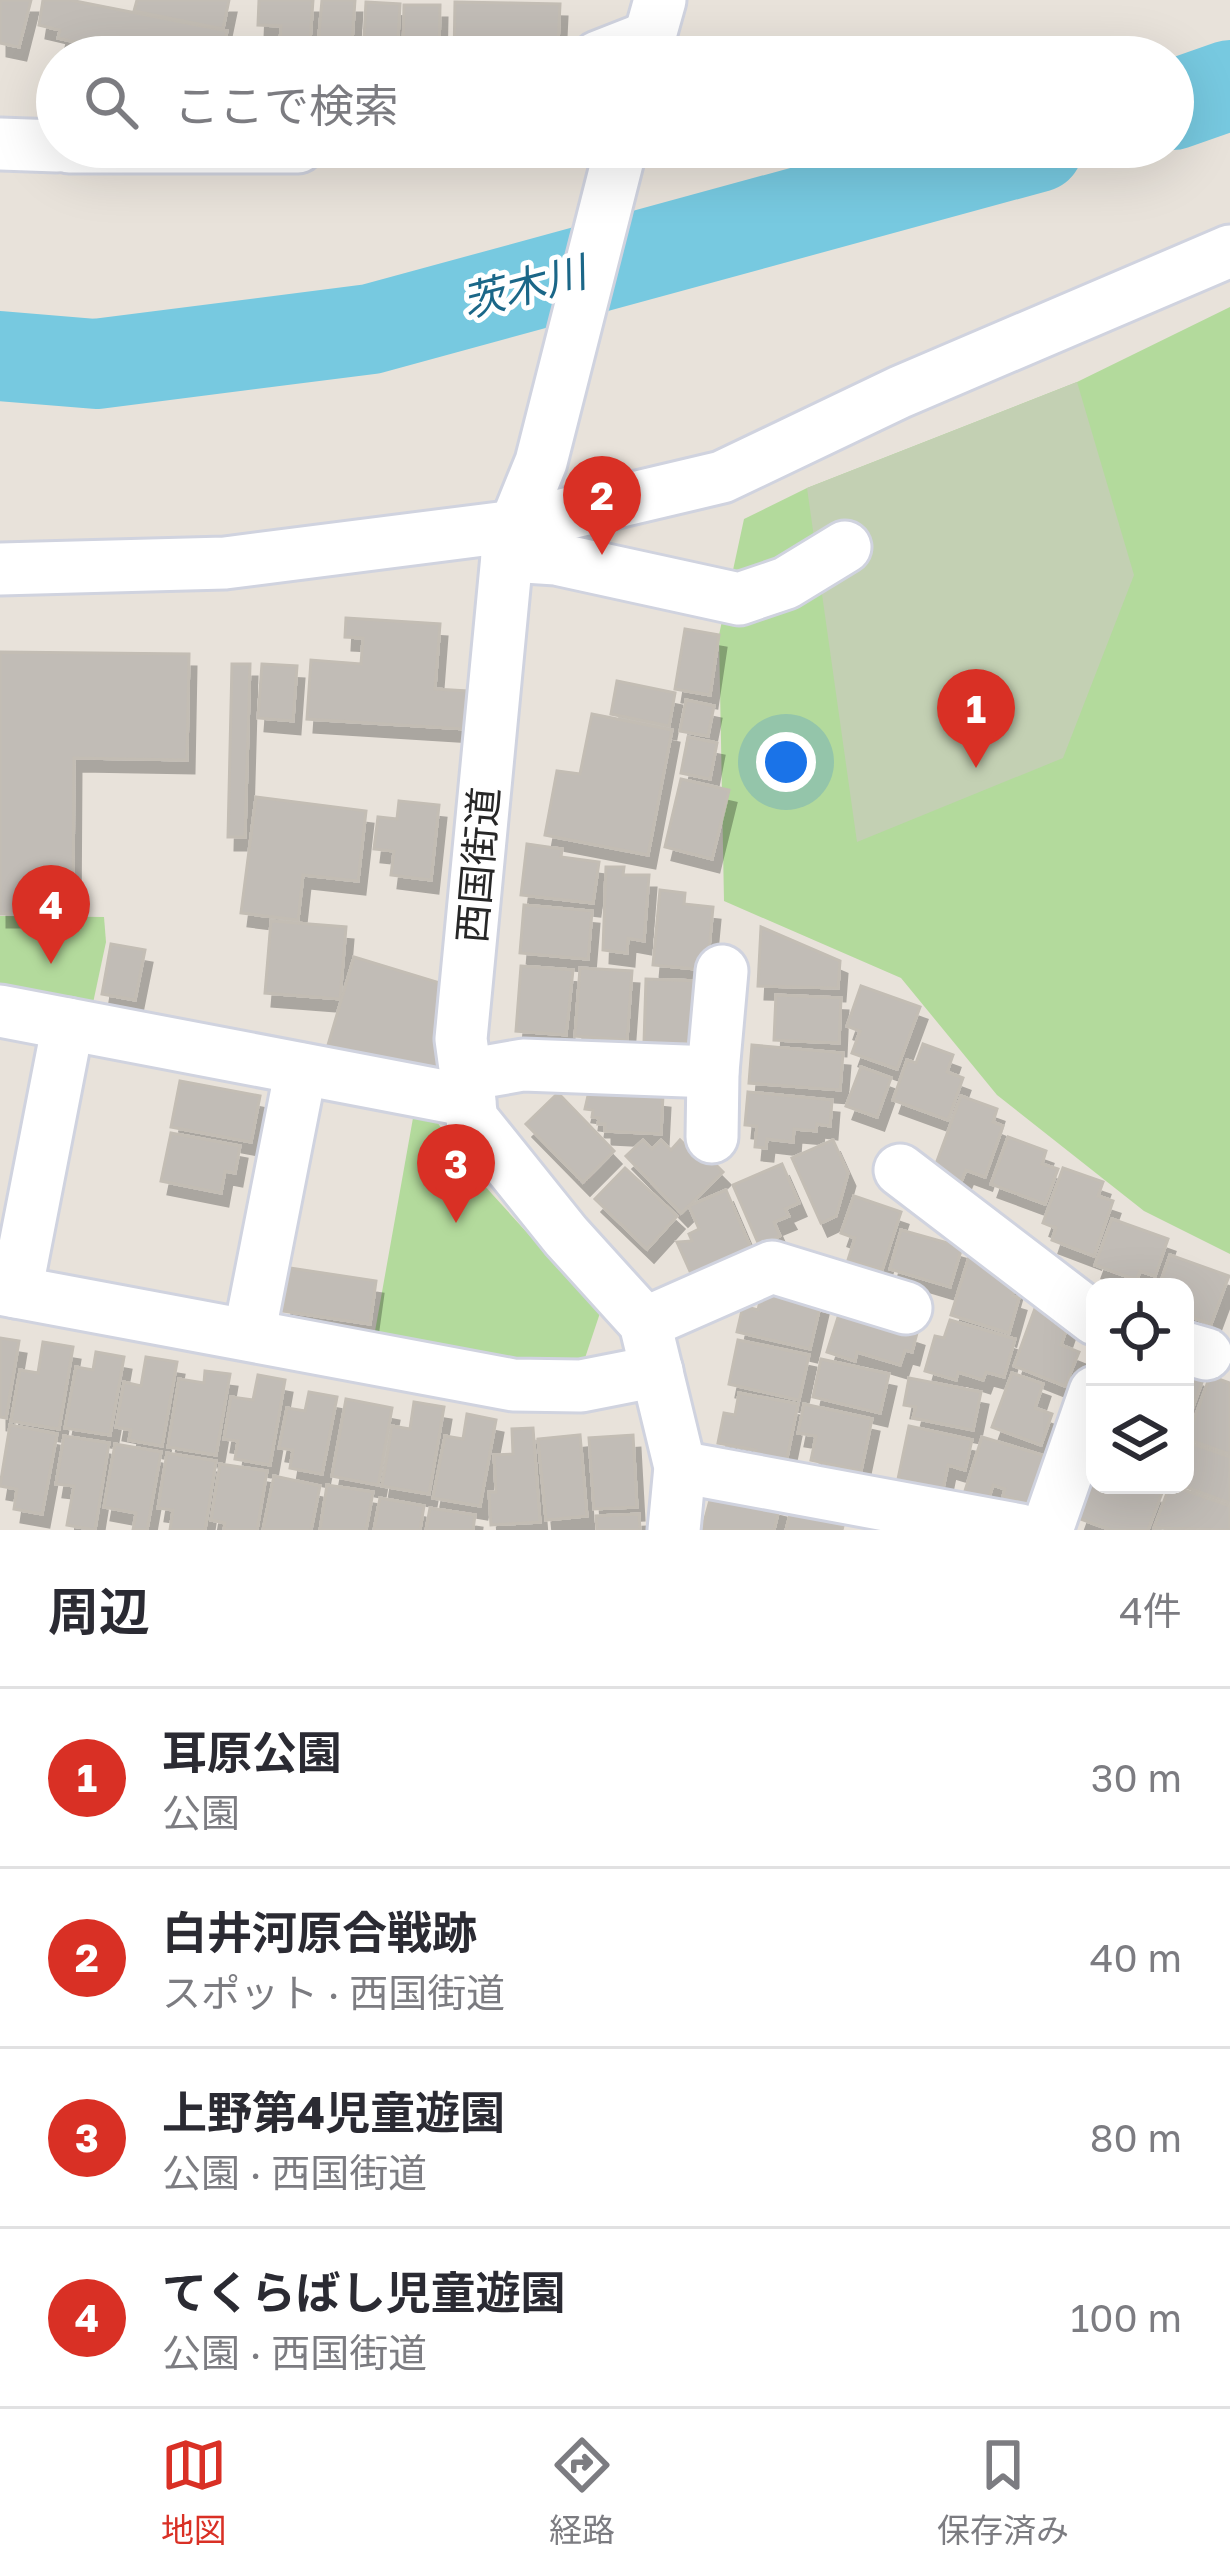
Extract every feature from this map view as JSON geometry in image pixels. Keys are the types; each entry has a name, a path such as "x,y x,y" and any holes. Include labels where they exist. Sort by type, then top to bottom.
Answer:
{"street":[{"path":"0,144 36,145"},
{"name":"西国街道","path":"616,168 542,462 511,541 461,1039 472,1119 651,1347 680,1467 674,1530"},
{"path":"0,569 225,563 511,541 722,477 900,392 1230,251"},
{"path":"511,541 556,559 739,599 787,583 845,547"},
{"path":"712,1137 722,971"},
{"path":"0,1011 301,1069 468,1088 523,1065 713,1072"},
{"path":"68,1024 8,1290 513,1385 581,1386 651,1347 772,1268 906,1308"},
{"path":"249,1335 301,1069"},
{"path":"900,1170 1086,1311"},
{"path":"1047,1530 1086,1418"},
{"path":"680,1467 1021,1530"}],"green space":[{"path":"1230,307 1230,1254 1144,1211 997,1095 901,978 724,901 719,635 744,519 807,488 1077,382"},
{"path":"1077,382 1134,575 1063,758 857,842 807,488"},
{"path":"0,916 104,917 106,942 93,1003 0,986"},
{"path":"413,1118 435,1119 472,1172 600,1313 585,1358 510,1359 374,1337"}],"building":[{"path":"0,0 31,0 19,47 0,43"},
{"path":"43,0 70,0 227,31 226,36 58,36 60,30 39,25"},
{"path":"137,0 229,0 223,29 134,11"},
{"path":"259,0 313,0 310,36 280,36 281,26 258,25"},
{"path":"322,0 355,0 352,36 319,36"},
{"path":"366,2 400,4 398,36 364,36"},
{"path":"455,2 560,4 558,36 454,36"},
{"path":"404,5 440,5 439,36 403,36"},
{"path":"346,618 440,624 435,689 467,691 464,729 307,719 311,660 361,664 363,638 345,637"},
{"path":"685,629 719,635 710,695 675,689"},
{"path":"0,652 189,654 187,760 74,758 73,914 0,914"},
{"path":"232,664 250,664 245,837 228,837"},
{"path":"262,664 297,666 293,721 258,718"},
{"path":"617,681 675,693 669,726 611,714"},
{"path":"686,700 714,706 708,736 680,731"},
{"path":"592,714 672,730 648,855 545,835 557,771 580,774"},
{"path":"688,737 717,743 710,779 681,773"},
{"path":"681,779 729,790 712,859 665,847"},
{"path":"256,797 366,811 358,881 303,875 298,920 241,913"},
{"path":"399,801 439,805 431,880 391,875 394,851 374,849 378,817 397,819"},
{"path":"527,844 562,849 561,857 599,862 593,903 521,895"},
{"path":"606,867 624,867 623,875 649,875 644,941 628,938 627,953 603,950"},
{"path":"660,890 685,893 684,904 713,907 707,970 653,965"},
{"path":"524,905 592,911 588,959 520,953"},
{"path":"271,921 346,927 340,999 265,993"},
{"path":"761,927 840,961 838,988 758,986"},
{"path":"111,944 145,950 135,1000 102,994"},
{"path":"354,957 440,983 441,1080 328,1045"},
{"path":"521,966 573,970 566,1035 516,1031"},
{"path":"580,968 632,971 627,1040 575,1036"},
{"path":"646,979 699,981 697,1032 683,1044 644,1043"},
{"path":"861,986 920,1007 897,1069 852,1053 860,1031 847,1026"},
{"path":"776,995 841,998 839,1043 774,1040"},
{"path":"923,1044 953,1055 947,1072 963,1078 948,1120 893,1100 907,1060 916,1063"},
{"path":"752,1045 843,1053 840,1090 749,1083"},
{"path":"861,1067 891,1078 877,1117 846,1106"},
{"path":"180,1081 260,1096 251,1142 171,1127"},
{"path":"590,1087 663,1095 661,1134 605,1131 605,1124 592,1117 593,1110 585,1109"},
{"path":"748,1092 832,1100 830,1126 817,1124 816,1131 794,1129 793,1142 767,1139 766,1148 755,1147 757,1126 745,1125"},
{"path":"558,1093 614,1151 583,1182 526,1124"},
{"path":"961,1096 997,1109 993,1122 1003,1126 985,1177 966,1170 961,1182 933,1172"},
{"path":"171,1133 240,1146 235,1173 225,1171 221,1193 161,1181"},
{"path":"1008,1137 1046,1151 1042,1164 1058,1169 1045,1204 991,1184"},
{"path":"643,1140 652,1149 661,1140 671,1150 680,1140 703,1163 708,1157 723,1172 681,1213 626,1156"},
{"path":"833,1140 848,1173 836,1216 821,1223 792,1158"},
{"path":"782,1164 799,1203 785,1209 789,1216 774,1222 780,1236 759,1245 733,1185"},
{"path":"625,1168 677,1216 647,1249 595,1199"},
{"path":"1063,1168 1103,1182 1098,1196 1113,1201 1094,1256 1052,1240 1056,1228 1043,1223"},
{"path":"726,1190 753,1253 693,1278 677,1242 692,1241 689,1234 699,1229 689,1206"},
{"path":"854,1196 901,1212 882,1270 848,1260 855,1238 841,1233"},
{"path":"1112,1219 1168,1239 1155,1276 1140,1271 1138,1278 1131,1278 1095,1265"},
{"path":"901,1230 962,1247 950,1287 890,1269"},
{"path":"1170,1255 1229,1276 1211,1324 1194,1318 1194,1278 1162,1278"},
{"path":"969,1257 1008,1269 1017,1279 1012,1296 1019,1298 1009,1333 951,1315"},
{"path":"290,1268 376,1281 370,1324 283,1311"},
{"path":"763,1288 821,1302 810,1349 737,1332 743,1306 758,1310"},
{"path":"1037,1303 1071,1316 1061,1345 1079,1352 1065,1386 1014,1366"},
{"path":"841,1308 917,1333 912,1352 905,1350 900,1365 857,1352 855,1361 827,1352"},
{"path":"950,1320 1015,1339 1004,1377 986,1372 983,1380 958,1372 956,1380 925,1371 935,1336 944,1338"},
{"path":"0,1338 19,1341 6,1418 0,1417"},
{"path":"738,1340 809,1355 799,1400 729,1384"},
{"path":"43,1342 73,1347 59,1429 11,1421 20,1370 38,1373"},
{"path":"96,1352 124,1357 110,1435 65,1428 76,1367 93,1370"},
{"path":"146,1357 177,1362 162,1446 129,1440 131,1430 116,1427 124,1382 141,1386"},
{"path":"821,1359 889,1374 880,1413 813,1397"},
{"path":"205,1371 230,1374 216,1455 168,1447 179,1379 204,1383"},
{"path":"1012,1373 1043,1384 1035,1408 1052,1414 1041,1445 992,1427"},
{"path":"1194,1373 1204,1377 1194,1404"},
{"path":"258,1375 285,1380 270,1465 235,1459 238,1441 224,1439 231,1397 253,1400"},
{"path":"1210,1376 1230,1383 1230,1454 1194,1441 1194,1420"},
{"path":"909,1378 981,1392 973,1430 913,1418 916,1407 904,1405"},
{"path":"309,1392 337,1397 322,1474 290,1468 293,1450 279,1448 287,1408 305,1411"},
{"path":"739,1393 798,1404 786,1463 755,1456 756,1450 718,1443 724,1413 735,1415"},
{"path":"346,1399 392,1408 378,1485 332,1476"},
{"path":"414,1402 444,1407 429,1494 382,1486 392,1426 410,1429"},
{"path":"804,1404 872,1419 861,1471 811,1460 816,1436 798,1433"},
{"path":"467,1414 496,1420 480,1506 433,1498 445,1436 463,1439"},
{"path":"10,1425 57,1434 42,1514 14,1509 17,1489 0,1486"},
{"path":"909,1426 972,1440 965,1470 948,1465 943,1489 898,1479"},
{"path":"533,1428 540,1522 491,1525 494,1455 513,1454 512,1429"},
{"path":"580,1435 587,1516 546,1520 538,1439"},
{"path":"633,1435 637,1507 594,1509 589,1438"},
{"path":"64,1436 109,1443 95,1530 67,1525 74,1486 56,1484"},
{"path":"982,1437 1045,1456 1030,1504 1003,1496 1005,1489 993,1485 988,1501 964,1494"},
{"path":"115,1444 161,1452 147,1530 133,1530 136,1513 104,1507"},
{"path":"1194,1444 1230,1457 1230,1503 1194,1490"},
{"path":"167,1453 216,1461 205,1530 170,1530 173,1510 158,1508"},
{"path":"220,1464 267,1471 257,1530 224,1530 225,1523 211,1520"},
{"path":"274,1476 320,1486 311,1530 263,1530"},
{"path":"327,1485 373,1492 366,1530 320,1530"},
{"path":"713,1489 780,1505 774,1530 702,1530"},
{"path":"1194,1493 1230,1506 1230,1530 1154,1528 1167,1494"},
{"path":"1087,1494 1162,1494 1148,1530 1111,1530 1078,1518"},
{"path":"380,1498 424,1506 420,1530 374,1530"},
{"path":"430,1508 475,1515 473,1530 426,1530"},
{"path":"791,1511 843,1526 842,1530 786,1530"},
{"path":"639,1514 640,1530 597,1530 596,1516"}],"waterway":[{"name":"茨木川","path":"1194,98 1230,85"},
{"name":"茨木川","path":"0,356 96,364 371,329 961,168"}],"place":[{"name":"白井河原合戦跡","path":"602,555"},
{"name":"耳原公園","path":"976,768"},
{"name":"てくらばし児童遊園","path":"51,964"},
{"name":"上野第4児童遊園","path":"456,1223"}]}
